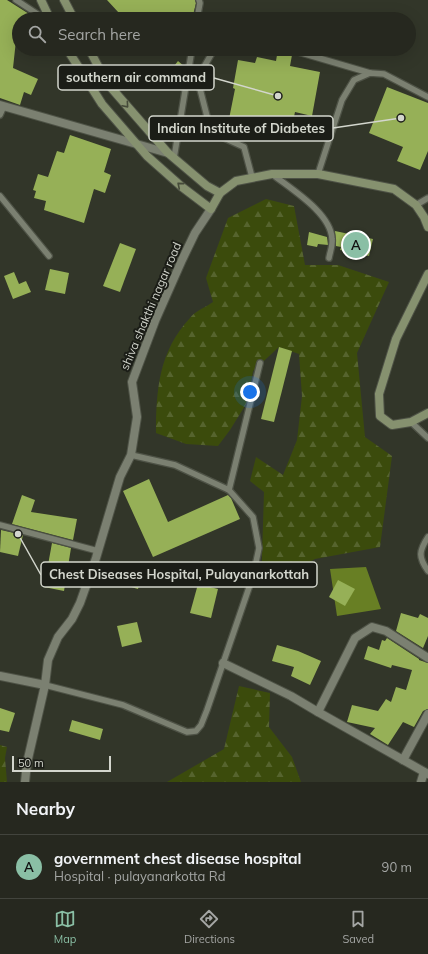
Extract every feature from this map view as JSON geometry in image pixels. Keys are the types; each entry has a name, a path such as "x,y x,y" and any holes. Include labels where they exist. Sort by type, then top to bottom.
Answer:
{"street":[{"path":"41,0 47,12"},
{"path":"64,0 70,12"},
{"path":"71,56 102,104 147,156 182,187 211,209 220,193 236,181 272,174 318,174 394,189 416,205 424,217 428,227"},
{"path":"93,56 107,83 171,156 207,186 220,193"},
{"path":"2,106 137,144 171,156"},
{"name":"shiva shakthi nagar road","path":"25,782 29,756 45,685 48,660 58,638 72,619 80,603 98,551 120,477 131,455 137,417 132,382 155,321 182,260 195,234 211,209"},
{"path":"428,274 396,339 379,394 380,416 392,425 411,422 428,413"},
{"path":"318,712 355,638 372,627 386,631 428,658"},
{"path":"223,663 292,696 426,773 421,782"},
{"path":"0,676 45,685"},
{"path":"403,760 428,714"}],"lane":[{"path":"16,0 34,12"},
{"path":"198,12 199,0"},
{"path":"171,156 191,56"},
{"path":"210,56 201,72 199,85 211,132 244,147 252,177"},
{"path":"312,56 370,73 384,74 428,97"},
{"path":"318,174 342,100 354,80 370,73"},
{"path":"0,115 2,106"},
{"path":"272,174 297,193 323,216 330,227 333,240 329,258"},
{"path":"0,196 49,256"},
{"path":"416,205 428,198"},
{"path":"229,490 260,364"},
{"path":"411,422 428,438"},
{"path":"45,685 123,705 187,732 196,730 201,725 253,576 259,548 253,517 229,490 176,465 131,455"},
{"path":"0,525 98,551"},
{"path":"428,537 421,551 423,564 428,571"}],"green space":[{"path":"266,199 294,206 305,265 338,265 389,282 357,353 365,437 392,456 380,547 315,559 261,588 264,492 250,481 256,457 283,475 297,440 302,396 299,354 279,347 253,371 248,401 218,446 186,444 156,433 156,417 161,372 172,344 192,316 213,302 206,278 228,218"},
{"path":"239,686 270,693 269,727 292,757 301,782 167,782 224,749"},
{"path":"0,745 7,747 5,758 7,782 0,782"}],"shaded area":[{"path":"366,567 381,609 337,616 330,569"}],"building":[{"path":"0,0 7,0 26,12 12,12 12,56 14,56 13,68 38,79 31,95 24,92 20,105 0,98"},
{"path":"107,0 195,0 196,3 194,12 118,12"},
{"path":"277,56 292,56 290,66 320,72 312,116 295,112 292,126 273,122 271,133 228,124 235,89 233,88 238,60 255,63 257,57 276,61"},
{"path":"178,61 185,67 182,81 179,85 167,75"},
{"path":"387,87 428,103 428,151 420,170 397,161 403,147 369,133"},
{"path":"70,135 111,149 104,172 111,175 105,193 94,189 84,223 44,210 46,201 34,198 36,191 33,190 38,174 48,177 57,151 64,153"},
{"path":"335,231 373,239 369,256 340,250 341,247 336,246"},
{"path":"309,232 327,237 328,245 318,244 317,247 307,245"},
{"path":"120,243 136,249 120,292 103,286"},
{"path":"50,269 69,273 65,294 45,290"},
{"path":"14,272 19,284 26,281 31,292 13,299 4,276"},
{"path":"279,347 292,351 274,422 261,419"},
{"path":"149,479 168,522 228,495 231,498 240,519 153,557 123,491"},
{"path":"22,495 35,500 31,512 77,519 73,540 12,524"},
{"path":"1,530 23,535 18,556 0,552"},
{"path":"52,543 71,548 64,591 44,587"},
{"path":"118,567 142,574 138,589 114,582"},
{"path":"338,580 355,589 345,606 329,597"},
{"path":"198,584 218,589 211,618 190,613"},
{"path":"401,613 418,618 420,614 428,618 428,636 423,648 396,631"},
{"path":"137,622 142,642 122,647 117,626"},
{"path":"387,638 419,660 428,663 428,709 423,711 414,727 403,722 388,745 370,734 375,728 347,722 352,705 378,711 386,699 391,702 396,687 406,690 412,670 392,665 391,668 364,659 368,646 379,650 382,640 385,641"},
{"path":"277,645 298,651 321,661 310,685 291,676 294,667 272,661"},
{"path":"0,708 15,713 9,732 0,730"},
{"path":"72,720 103,729 100,740 69,731"}],"place":[{"name":"southern air command","path":"278,96"},
{"name":"Indian Institute of Diabetes","path":"401,118"},
{"name":"government chest disease hospital","path":"356,245"},
{"name":"Chest Diseases Hospital, Pulayanarkottah","path":"18,534"}]}
